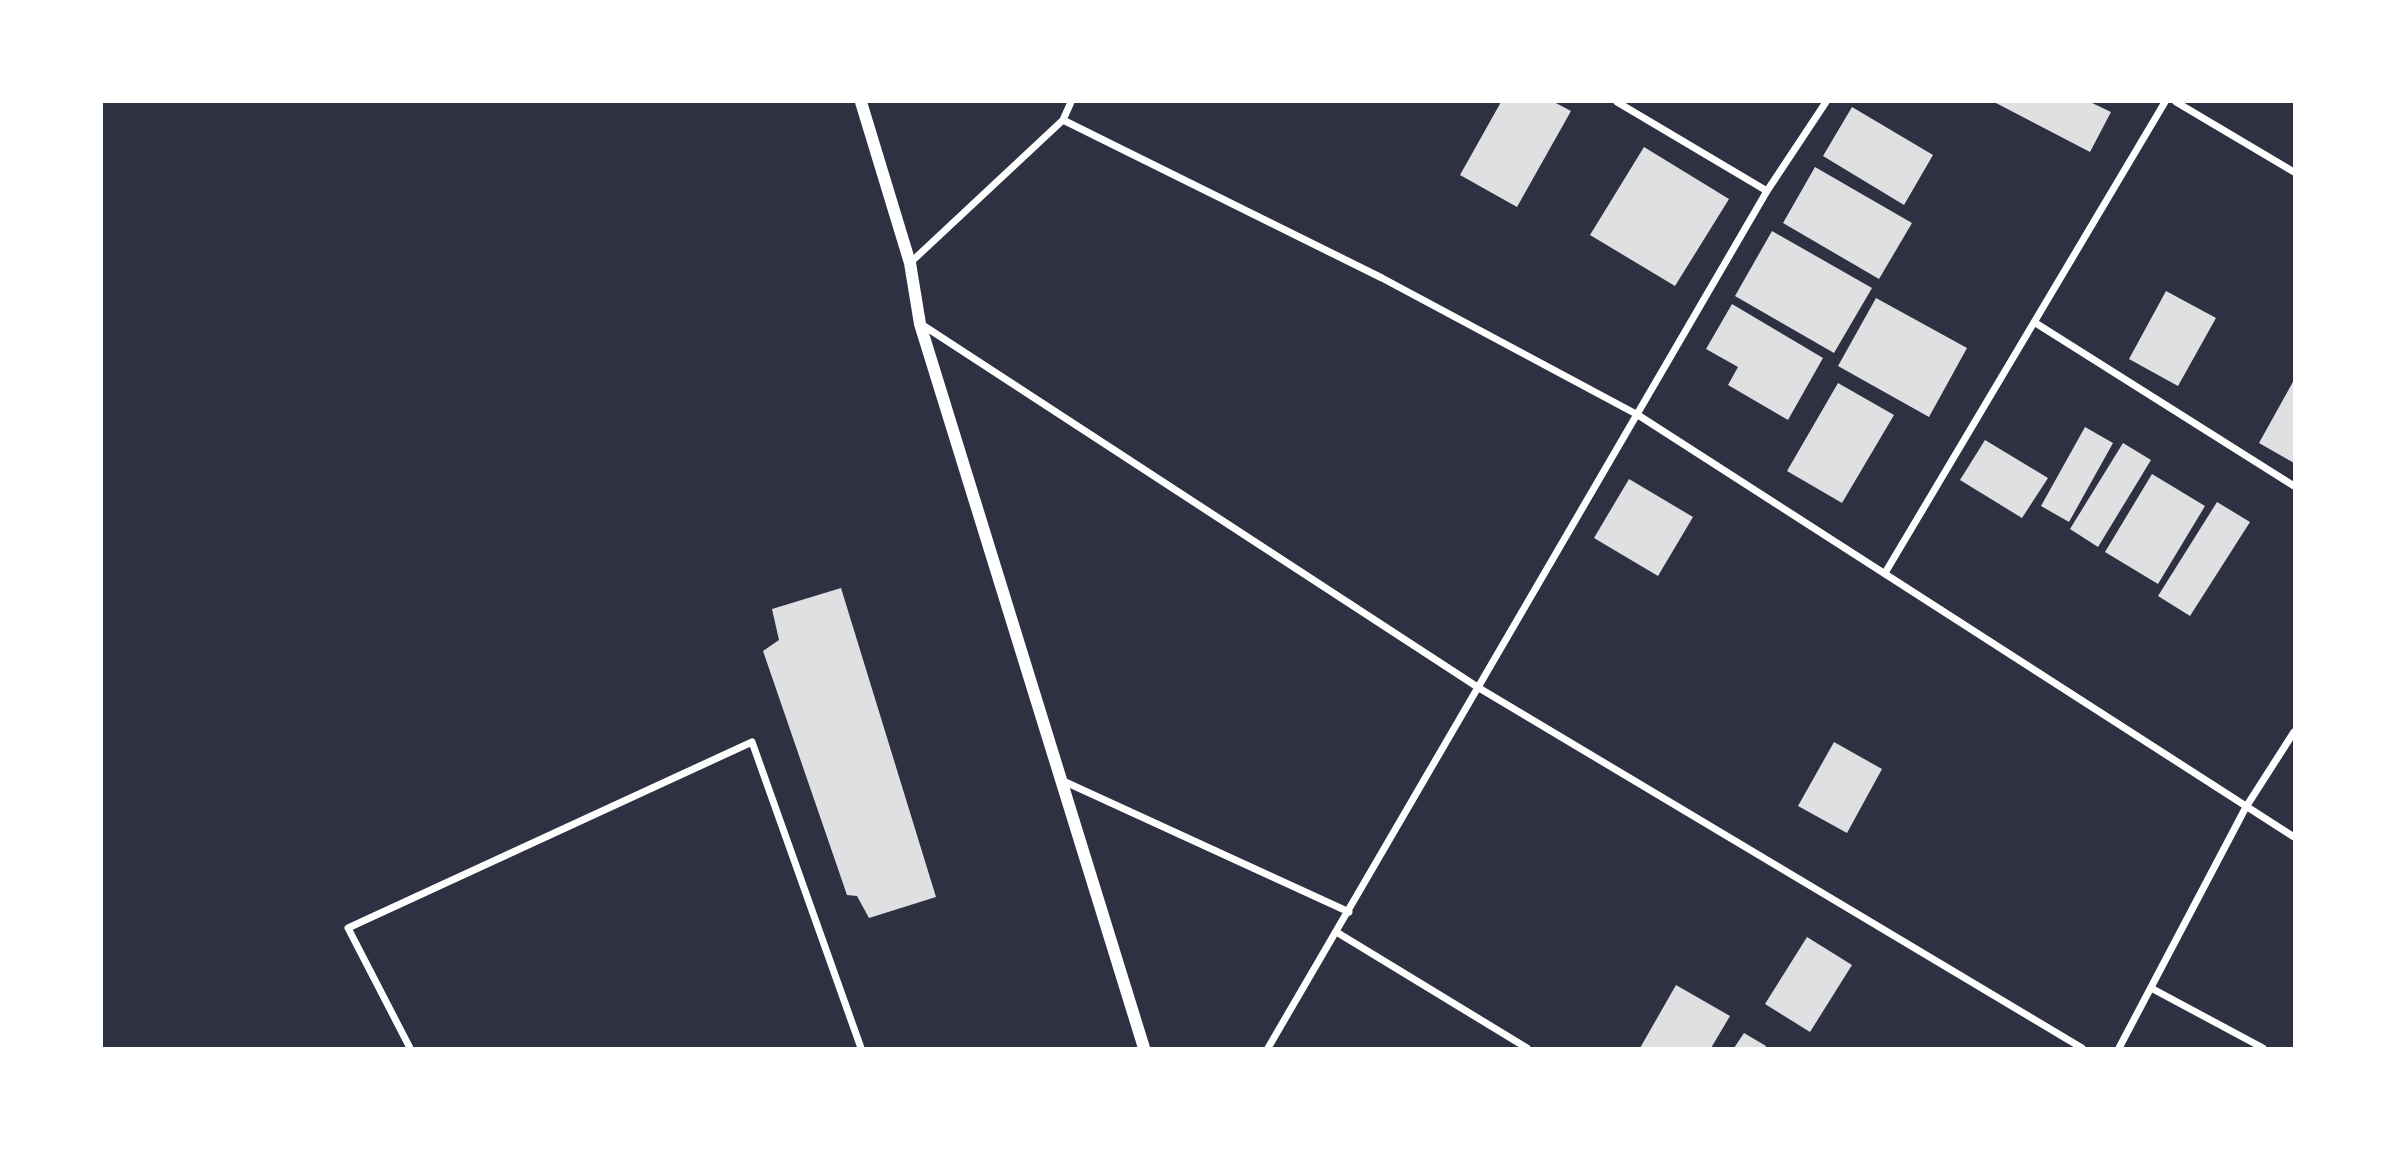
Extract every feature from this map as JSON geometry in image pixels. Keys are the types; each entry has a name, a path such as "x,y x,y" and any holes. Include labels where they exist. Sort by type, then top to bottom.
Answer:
{"street":[{"path":"861,102 910,263 920,324 1144,1048"},
{"path":"910,263 1063,120 1072,102"},
{"path":"1617,102 1768,191"},
{"path":"1268,1048 1338,933 1768,191 1826,102"},
{"path":"1885,573 2165,102"},
{"path":"2176,102 2294,172"},
{"path":"1063,120 1382,278 1637,415 2294,837"},
{"path":"2034,322 2294,486"},
{"path":"920,324 1479,688 2082,1048"},
{"path":"2119,1048 2246,807 2294,732"},
{"path":"410,1048 348,928 752,743 861,1048"},
{"path":"1061,780 1349,912"},
{"path":"1338,933 1527,1048"},
{"path":"2151,988 2263,1048"}],"building":[{"path":"1501,102 1554,102 1571,111 1517,207 1460,175"},
{"path":"1994,102 2090,102 2111,112 2090,152"},
{"path":"1852,107 1933,155 1904,205 1823,156"},
{"path":"1644,147 1729,199 1675,286 1590,235"},
{"path":"1815,167 1912,223 1879,279 1783,223"},
{"path":"1772,231 1872,288 1834,353 1735,296"},
{"path":"2166,291 2216,318 2178,386 2129,359"},
{"path":"1876,298 1967,348 1929,417 1838,366"},
{"path":"1732,304 1823,358 1788,420 1728,385 1738,367 1706,349"},
{"path":"2294,380 2294,463 2259,443"},
{"path":"1838,383 1894,415 1842,503 1787,471"},
{"path":"2085,427 2113,443 2069,522 2041,506"},
{"path":"1985,440 2048,478 2022,518 1960,480"},
{"path":"2123,443 2151,460 2098,547 2070,529"},
{"path":"2152,474 2205,506 2158,584 2105,552"},
{"path":"1629,479 1693,517 1658,576 1594,538"},
{"path":"2217,502 2250,522 2190,616 2158,596"},
{"path":"841,588 936,897 869,918 857,896 847,895 763,651 779,640 772,609"},
{"path":"1834,742 1882,769 1847,833 1798,806"},
{"path":"1807,937 1852,965 1810,1032 1765,1004"},
{"path":"1676,985 1730,1016 1711,1048 1640,1048"},
{"path":"1744,1033 1766,1046 1765,1048 1734,1048"}]}
